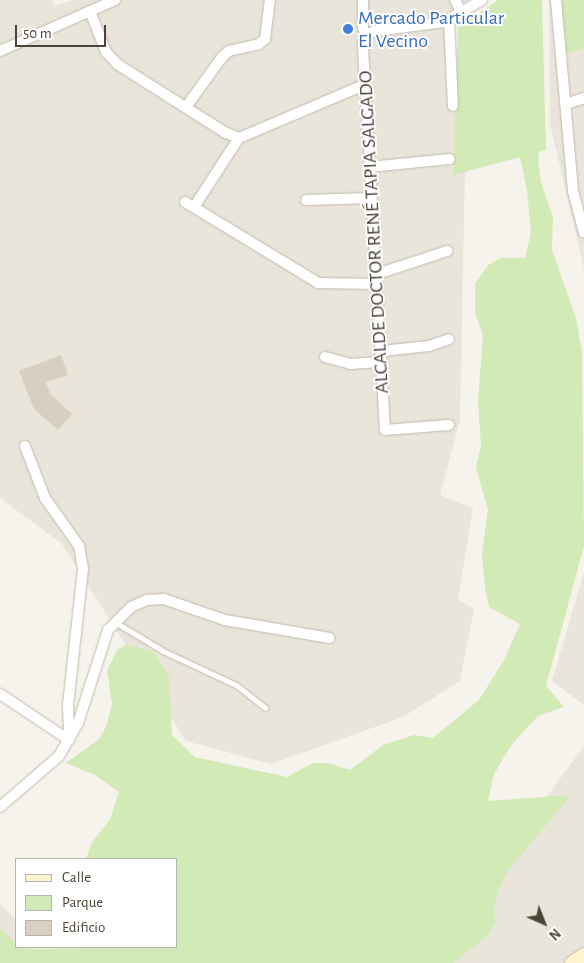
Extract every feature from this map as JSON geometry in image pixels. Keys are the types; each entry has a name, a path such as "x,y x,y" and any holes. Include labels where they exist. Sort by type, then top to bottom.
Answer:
{"street":[{"path":"2,47 115,0"},
{"path":"186,108 222,56 229,51 260,44 265,38 270,0"},
{"name":"ALCALDE DOCTOR RENÉ TAPIA SALGADO","path":"363,0 363,28 366,35 364,43 364,85 370,198 378,279 385,430 449,424"},
{"path":"455,0 462,13"},
{"path":"366,35 449,19 482,0"},
{"path":"556,0 559,64 566,104 572,182 584,233"},
{"path":"90,11 106,52 117,64 186,108 239,138"},
{"path":"449,19 453,106"},
{"path":"364,85 239,138 190,204 318,283 378,279 447,251"},
{"path":"566,104 584,98"},
{"path":"369,167 450,159"},
{"path":"572,182 584,182"},
{"path":"306,200 370,198"},
{"path":"382,351 429,346 448,339"},
{"path":"325,357 351,364 382,362"},
{"path":"25,446 45,498 79,546 83,569 68,705 69,740"},
{"path":"0,807 59,756 78,724 108,630 115,621 131,608 147,600 164,599 225,620 329,638"},
{"path":"0,694 69,740"},
{"path":"572,963 584,955"}],"lane":[{"path":"115,621 162,651 236,685 265,708"}],"shaded area":[{"path":"0,0 51,0 56,5 74,0 468,0 442,15 466,120 460,420 440,495 473,508 458,599 474,609 460,681 403,717 271,764 186,741 62,544 0,498"},
{"path":"549,0 584,0 584,269 550,124"},
{"path":"584,572 584,705 552,681"},
{"path":"584,746 584,963 427,963 503,856"},
{"path":"0,903 15,920 15,948 36,948 0,963"}],"green space":[{"path":"498,0 542,0 546,150 539,152 538,159 541,182 553,217 552,250 576,318 582,353 584,546 546,686 564,707 538,716 512,744 494,774 488,801 571,795 507,872 494,907 496,921 489,934 454,963 0,963 0,928 15,942 15,948 23,949 178,948 178,858 86,858 91,844 110,819 119,792 95,775 66,763 99,739 106,727 112,704 107,671 117,650 126,645 153,651 169,676 172,735 195,757 287,777 313,763 328,763 350,770 383,745 414,735 433,738 479,700 504,660 520,624 489,607 485,588 482,553 488,510 476,467 481,446 478,400 483,335 475,313 475,284 488,265 501,258 525,258 531,232 527,191 520,157 453,175 458,28"},
{"path":"559,0 584,0 584,48 562,56"}],"building":[{"path":"61,355 68,375 46,382 50,394 72,414 58,430 34,409 19,371"}],"place":[{"name":"Mercado Particular El Vecino","path":"348,29"}]}
